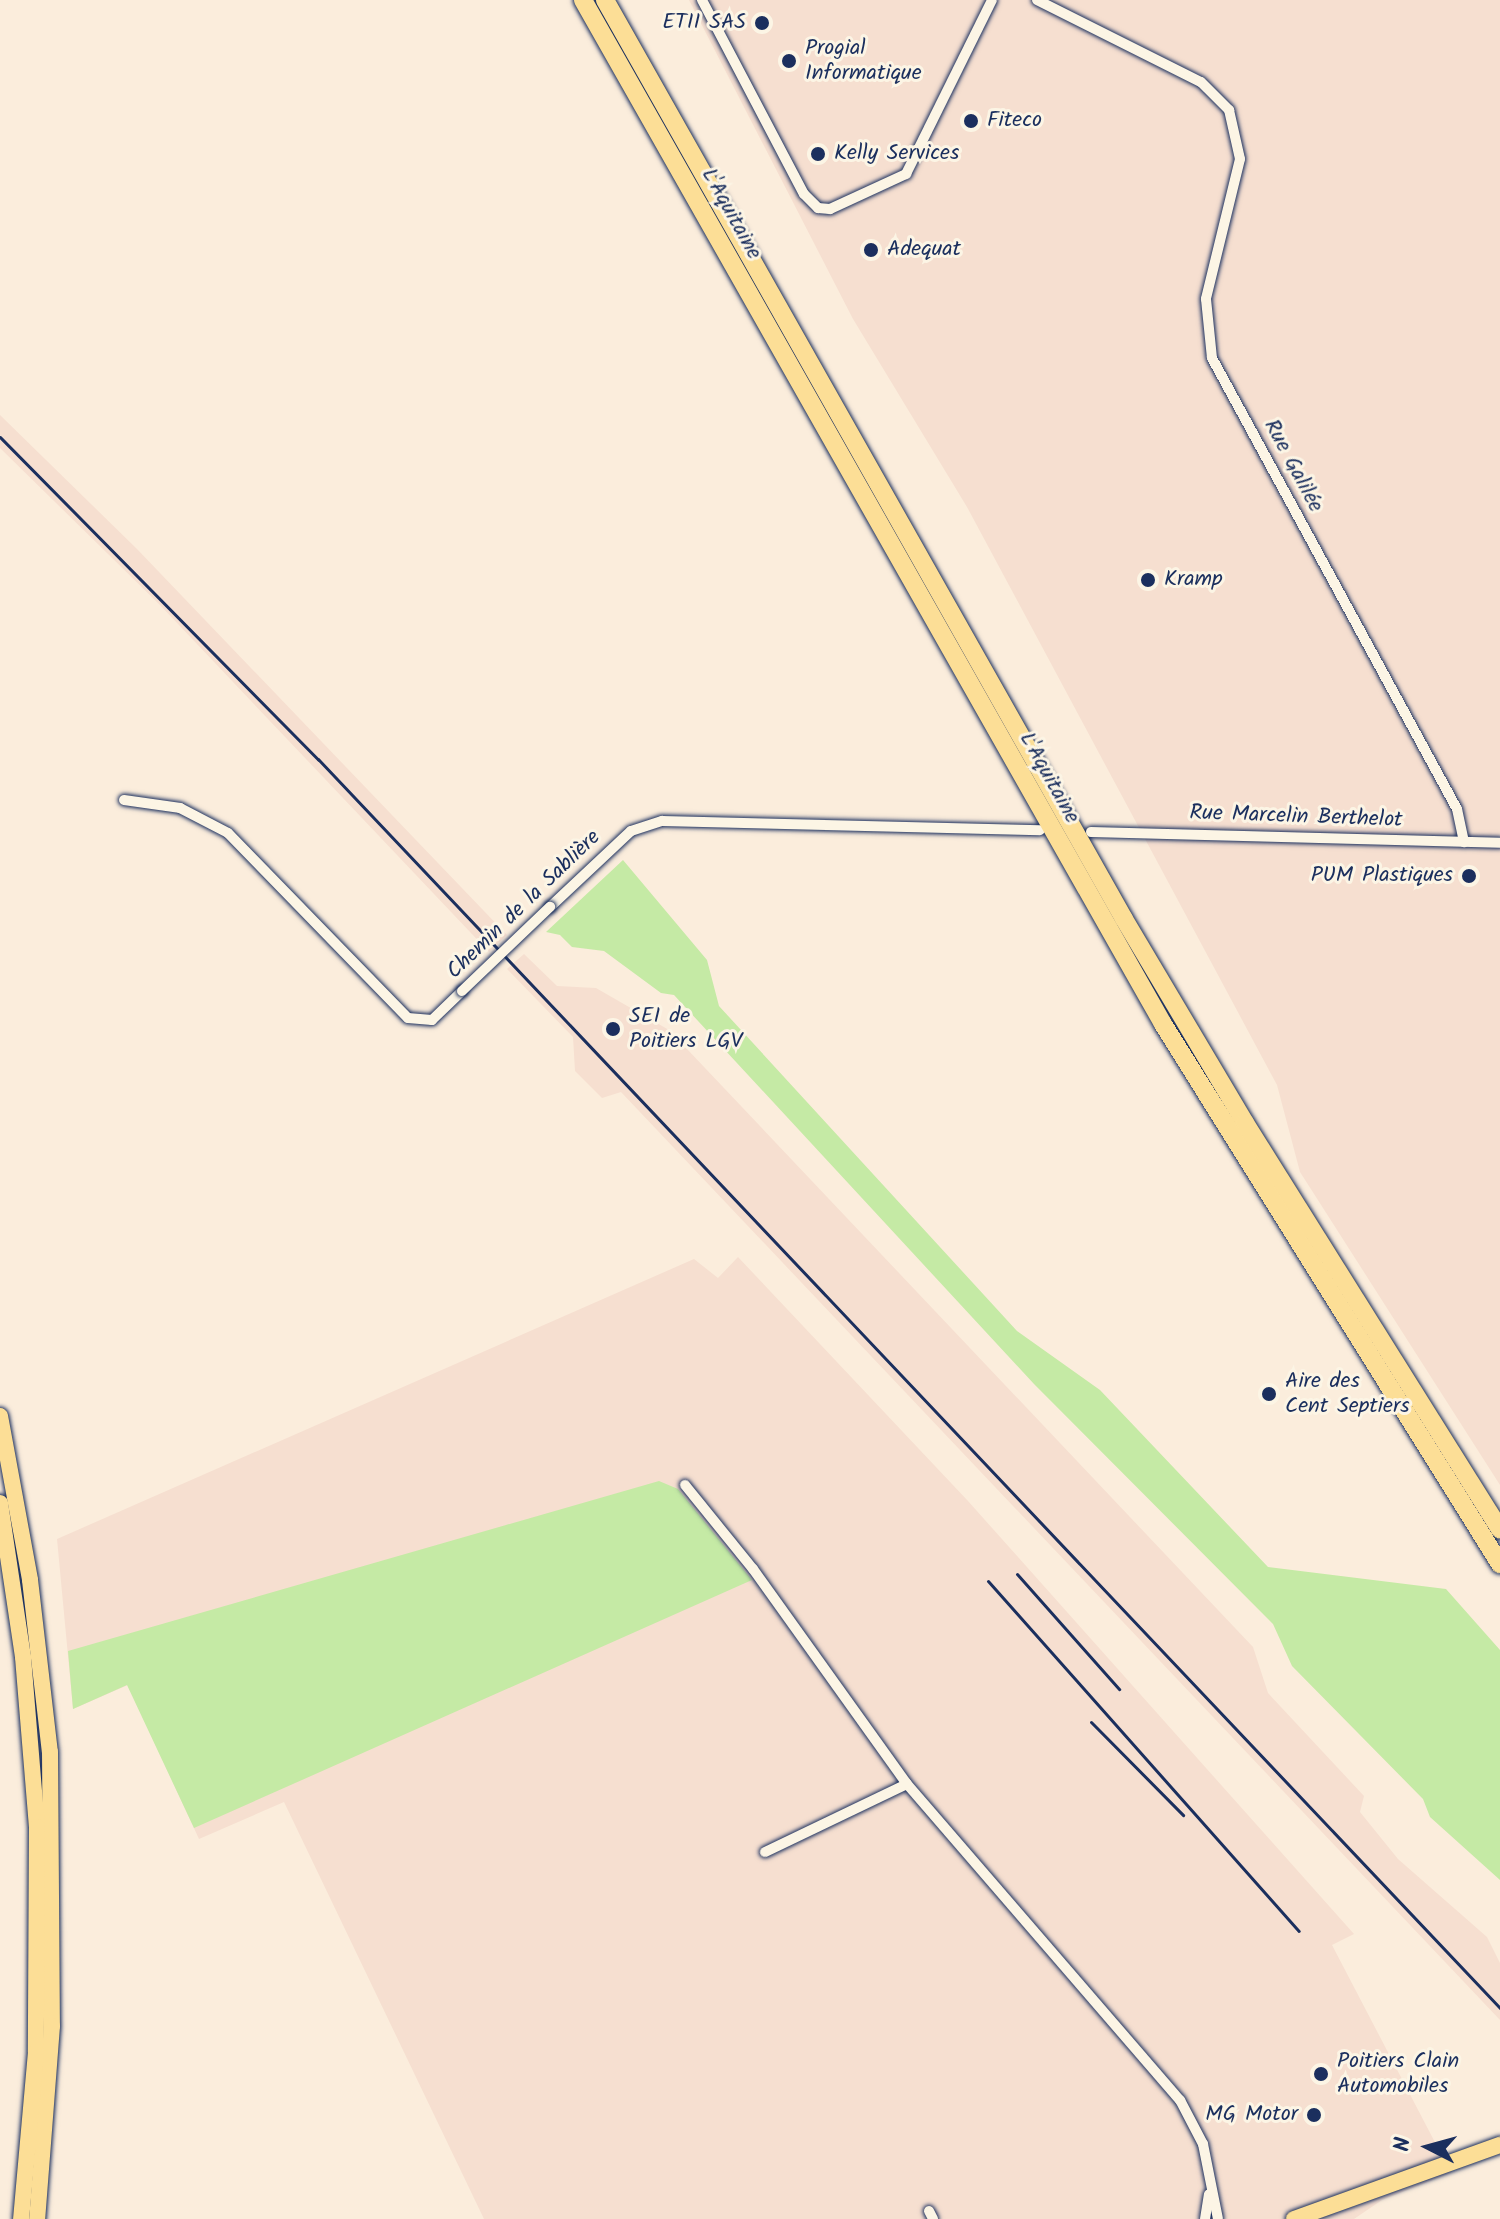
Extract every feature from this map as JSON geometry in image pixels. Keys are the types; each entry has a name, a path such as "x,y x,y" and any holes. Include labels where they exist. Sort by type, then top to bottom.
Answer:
{"highway":[{"name":"L'Aquitaine","path":"583,0 1163,1024 1500,1564"},
{"name":"L'Aquitaine","path":"605,0 1124,919 1271,1166 1500,1530"}],"main road":[{"path":"0,1416 30,1580 50,1752 52,2026 37,2219"},
{"path":"0,1503 23,1657 37,1827 36,2052 21,2219"},
{"path":"1294,2219 1500,2145"},
{"path":"1314,2219 1349,2198"},
{"path":"14,2219 24,2199"}],"street":[{"path":"702,0 804,194 818,208 830,209 906,174 992,0"},
{"name":"Rue Galilée","path":"1037,0 1213,91 1236,126 1240,159 1206,299 1212,358 1457,809 1464,842"},
{"name":"Chemin de la Sablière","path":"124,800 180,808 228,833 408,1018 432,1020 631,831 662,821 1040,830"},
{"name":"Rue Marcelin Berthelot","path":"1091,832 1500,843"},
{"path":"685,1485 753,1569 907,1784 1180,2100 1203,2144 1218,2219"},
{"path":"765,1852 907,1784"},
{"path":"1205,2219 1211,2184"}],"shaded area":[{"path":"689,0 1500,0 1500,1485 1300,1172 1277,1085 967,507 853,319"},
{"path":"0,415 137,549 507,935 489,952 160,605 0,448"},
{"path":"524,954 557,986 596,988 669,1030 1253,1647 1268,1693 1364,1796 1360,1812 1398,1859 1487,1937 1500,1963 1500,2020 621,1092 602,1098 575,1071 573,1037 507,969"},
{"path":"738,1257 968,1501 1354,1934 1332,1945 1451,2173 1382,2200 1354,2219 484,2219 284,1802 199,1839 128,1685 73,1709 57,1539 694,1259 718,1278"}],"green space":[{"path":"623,860 707,960 719,1006 1017,1331 1100,1390 1268,1567 1446,1589 1500,1650 1500,1880 1430,1817 1423,1799 1292,1666 1273,1624 1034,1384 674,995 661,993 604,951 572,947 560,935 546,932"},
{"path":"659,1481 678,1489 752,1580 194,1828 127,1685 73,1709 68,1651"}],"railway":[{"path":"0,437 318,759 1500,2008"},
{"path":"1017,1574 1119,1689"},
{"path":"988,1581 1299,1931"},
{"path":"1091,1722 1183,1815"}],"place":[{"name":"ETII SAS","path":"762,23"},
{"name":"Progial Informatique","path":"789,61"},
{"name":"Fiteco","path":"971,121"},
{"name":"Kelly Services","path":"818,154"},
{"name":"Adequat","path":"871,250"},
{"name":"Kramp","path":"1148,580"},
{"name":"PUM Plastiques","path":"1469,876"},
{"name":"SEI de Poitiers LGV","path":"613,1029"},
{"name":"Aire des Cent Septiers","path":"1269,1394"},
{"name":"Poitiers Clain Automobiles","path":"1321,2074"},
{"name":"MG Motor","path":"1314,2115"}]}
